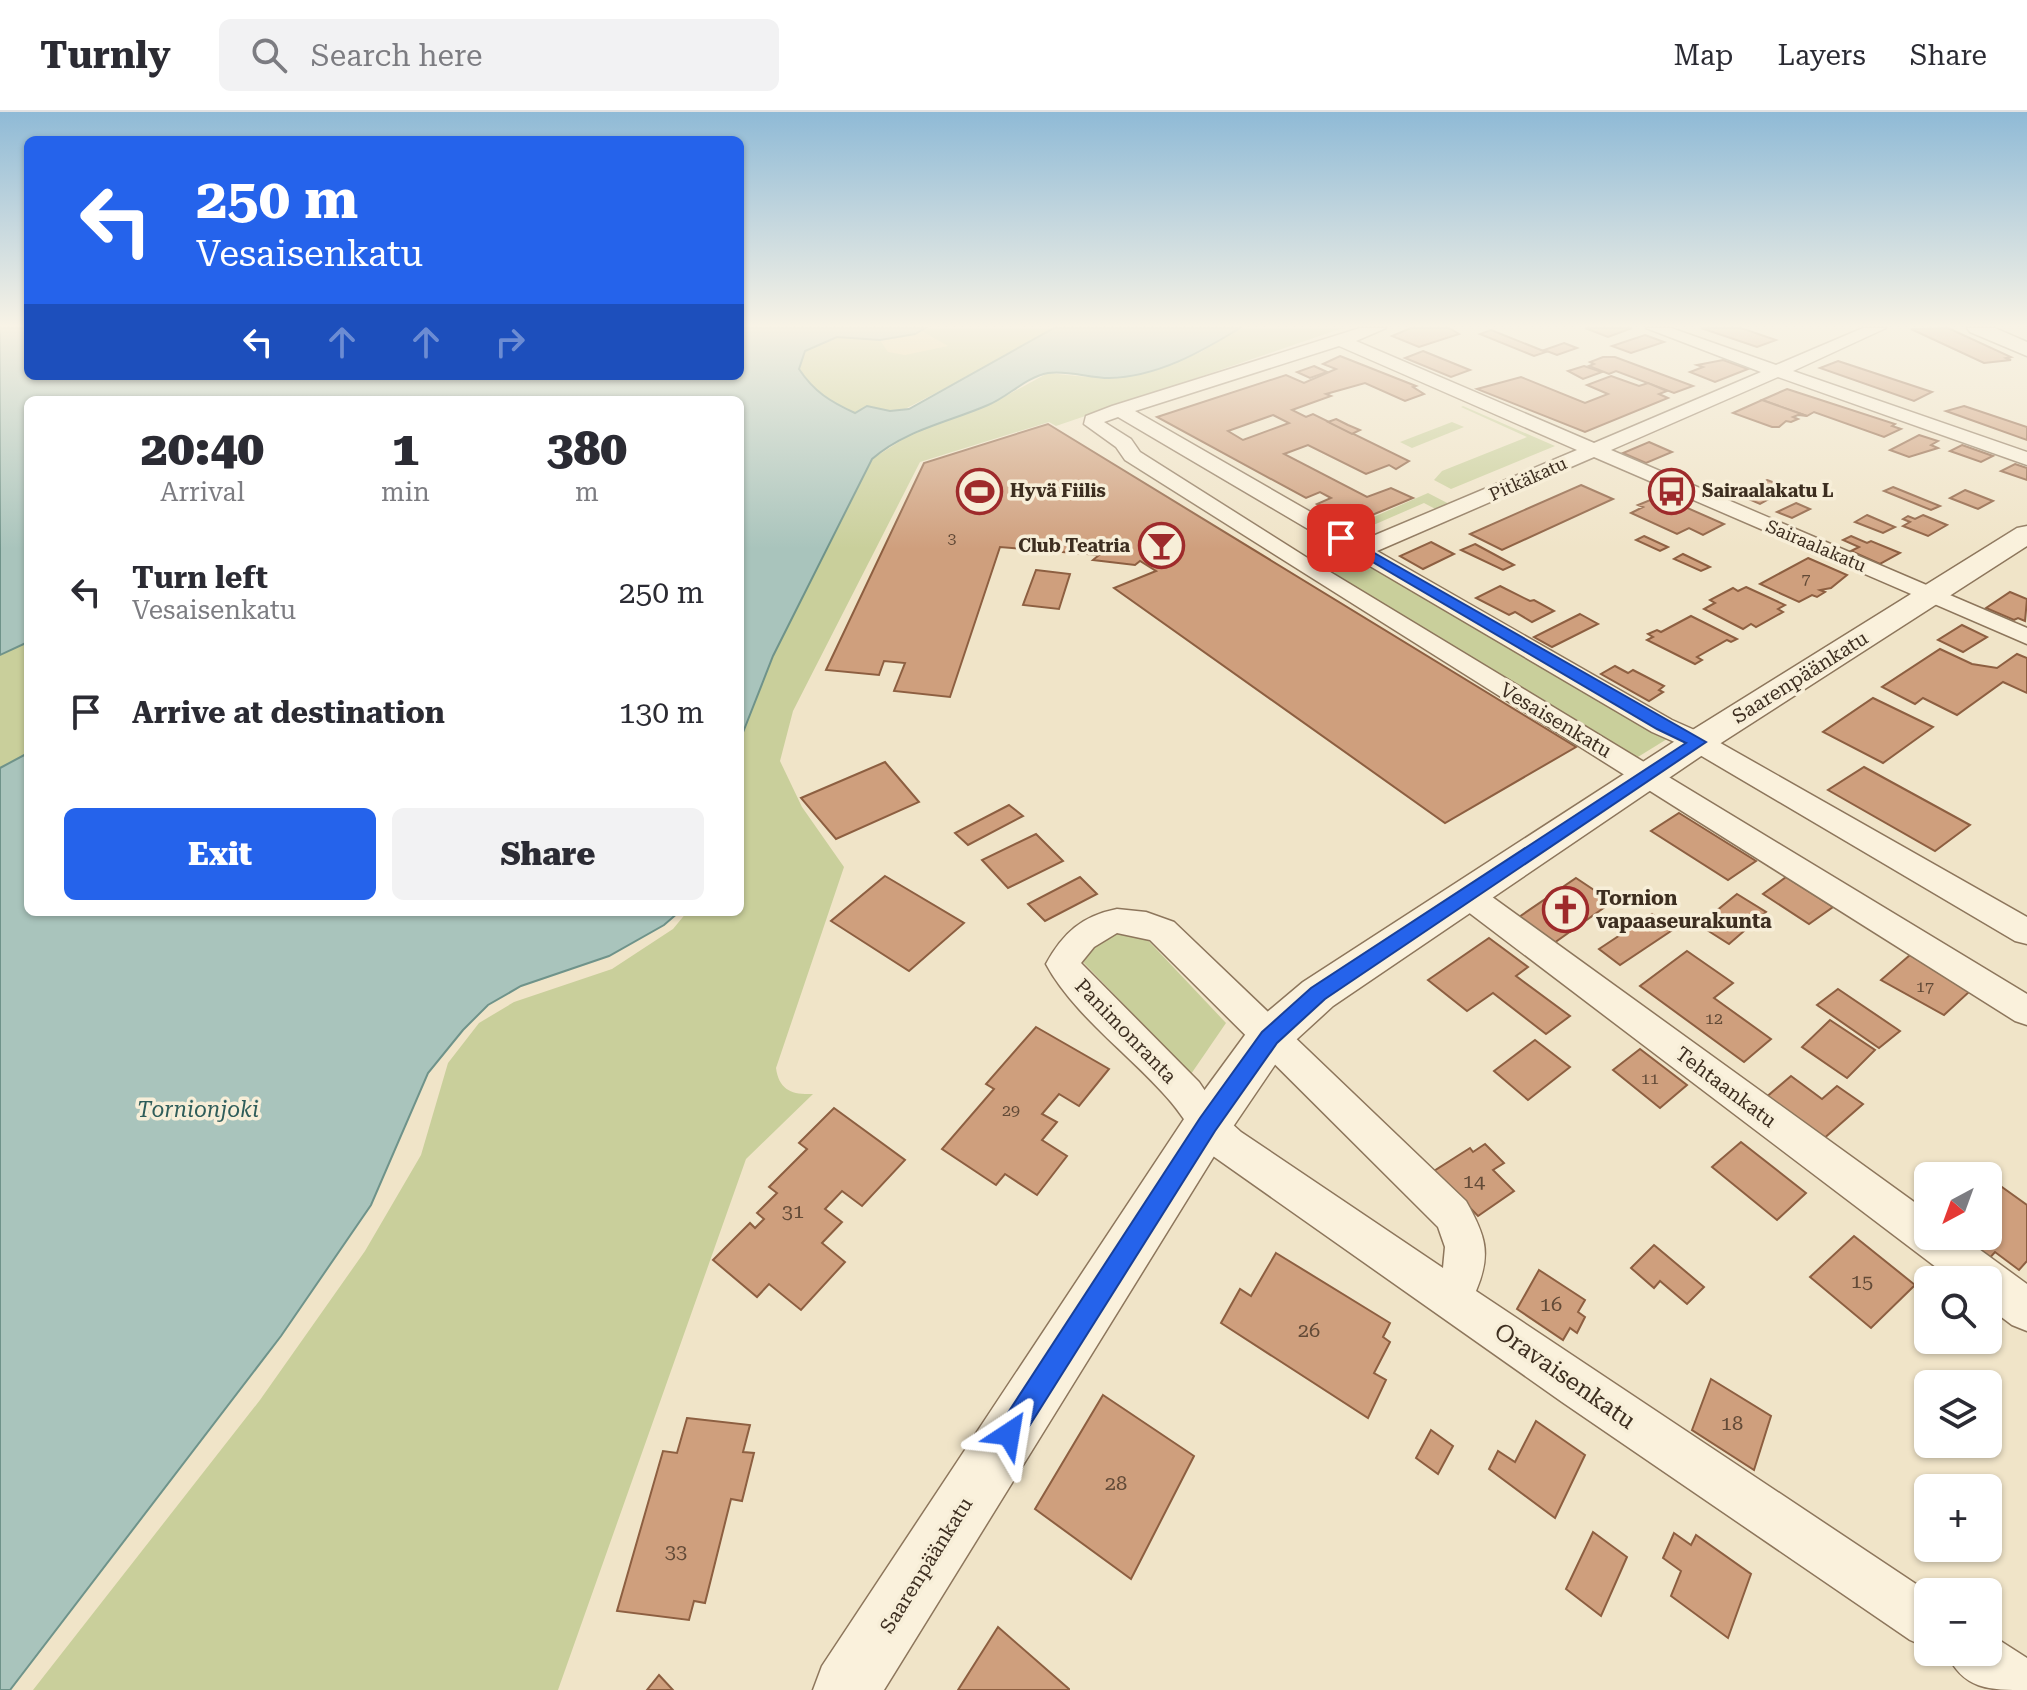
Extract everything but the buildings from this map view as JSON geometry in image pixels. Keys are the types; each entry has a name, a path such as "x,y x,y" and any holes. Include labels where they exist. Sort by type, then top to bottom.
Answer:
{"street":[{"path":"1106,415 1148,402"},
{"name":"Sairaalakatu","path":"1481,402 2027,637"},
{"name":"Pitkäkatu","path":"1309,569 1362,550 1709,402"},
{"path":"1864,402 2027,459"},
{"path":"1106,415 1362,550 1662,726 1698,742 2027,932"},
{"name":"Vesaisenkatu","path":"1106,415 1094,424 1124,443 1132,456 1309,569 2027,1011"},
{"name":"Saarenpäänkatu","path":"846,1690 1207,1125 1269,1037 1318,994 1466,894 1698,742 2027,534"},
{"name":"Tehtaankatu","path":"1466,894 1969,1266"},
{"name":"Panimonranta","path":"1207,1125 1186,1093 1063,964 1073,945 1093,927 1119,919 1162,931 1269,1037"},
{"path":"1269,1037 1452,1214 1468,1253 1465,1270 1452,1297"},
{"name":"Oravaisenkatu","path":"1207,1125 1227,1144 1914,1613"},
{"name":"Tehtaankatu","path":"2002,1291 2027,1310"},
{"path":"1993,1666 2027,1689"}],"green space":[{"path":"834,402 919,402 903,410 890,411 867,406 855,413"},
{"path":"1127,402 1056,426 1049,422 920,462 793,711 780,761 802,807 844,867 776,1068 780,1081 788,1090 813,1094 746,1159 558,1690 33,1690 260,1400 365,1251 421,1155 448,1063 479,1023 514,1002 612,969 673,929 684,916 744,916 744,730 773,656 872,459 916,431 991,404"},
{"path":"1463,406 1555,446 1451,489 1434,480 1442,471 1527,437"},
{"path":"1452,422 1464,427 1412,448 1400,442"},
{"path":"1428,493 1453,506 1441,512 1424,503 1355,533 1329,519 1336,516 1353,526"},
{"path":"1368,562 1667,739 1633,760 1333,573"},
{"path":"24,644 24,755 0,768 0,655"},
{"path":"1116,931 1142,934 1226,1023 1191,1074 1083,962 1089,945"}],"water":[{"path":"0,402 24,402 24,644 0,655"},
{"path":"744,402 833,402 855,413 867,406 890,411 909,409 922,402 994,402 899,441 872,459 773,656 744,730"},
{"name":"Tornionjoki","path":"24,755 24,916 674,916 609,956 521,986 488,1005 463,1030 428,1073 371,1205 281,1336 10,1690 0,1690 0,768"}],"place":[{"name":"Hyvä Fiilis","path":"979,491"},
{"name":"Sairaalakatu L","path":"1671,491"},
{"name":"Club Teatria","path":"1161,546"},
{"name":"Tornion vapaaseurakunta","path":"1565,910"}],"route":[{"path":"1009,1434 1207,1125 1269,1037 1318,994 1374,955 1698,742 1662,726 1341,538"}]}
